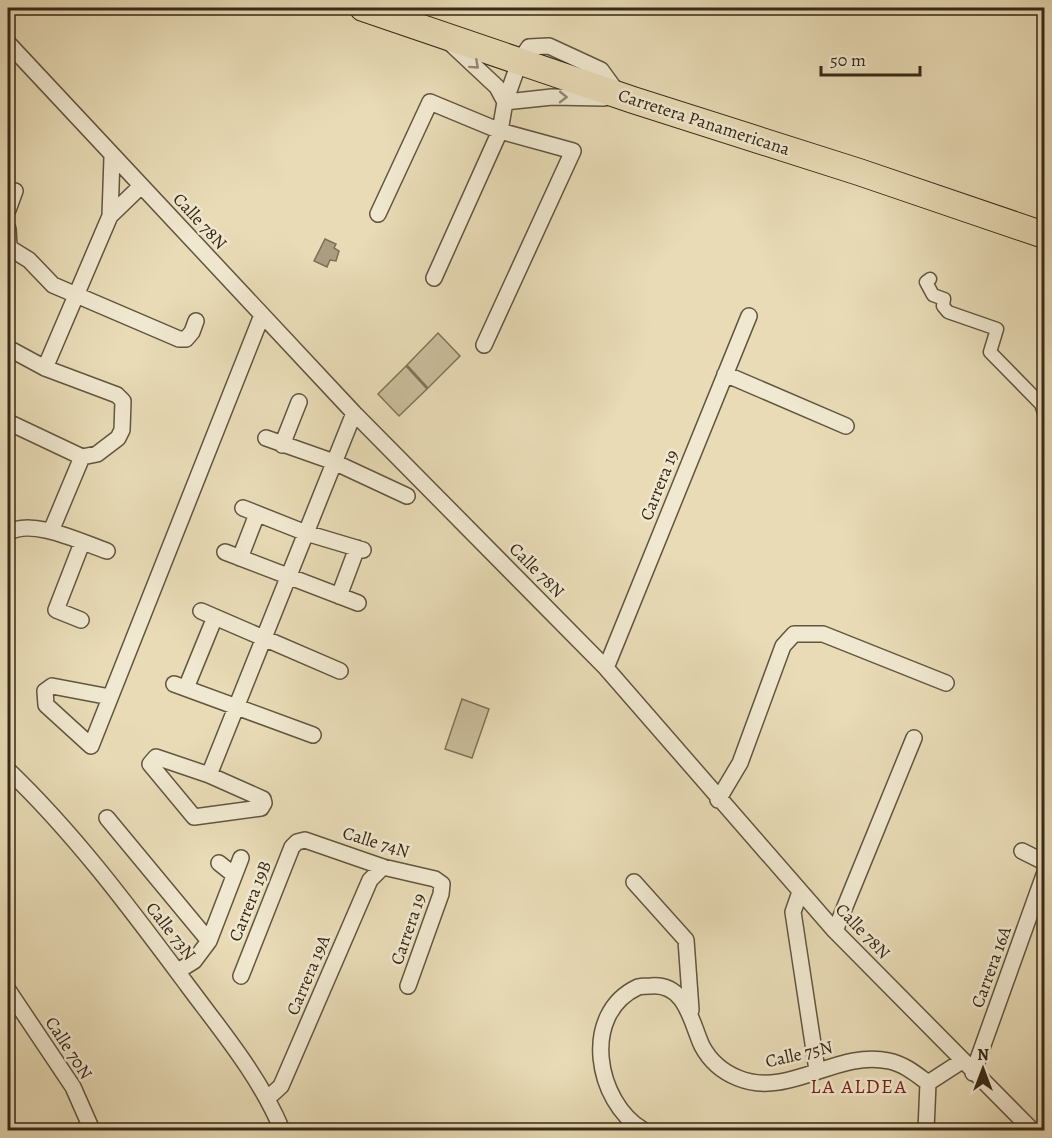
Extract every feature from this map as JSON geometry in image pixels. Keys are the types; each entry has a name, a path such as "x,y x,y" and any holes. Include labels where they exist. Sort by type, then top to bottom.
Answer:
{"highway":[{"name":"Carretera Panamericana","path":"363,8 626,98 859,172 1044,235"}],"street":[{"path":"439,33 497,87 505,102"},
{"name":"Calle 78N","path":"8,43 112,158 354,413 606,668 718,800 835,931 1032,1131"},
{"path":"434,278 500,131 505,102 520,60"},
{"path":"505,102 552,97 626,98"},
{"path":"378,214 430,102 500,131 573,151 484,345"},
{"path":"45,368 110,216 112,158"},
{"path":"110,216 141,186"},
{"path":"8,210 15,191"},
{"path":"8,229 8,247 29,260 53,285 179,339 186,339 192,332 196,321"},
{"path":"930,279 926,282 933,295 944,299 943,306 948,312 997,328 990,352 1041,404 1044,413"},
{"path":"110,697 52,686 45,691 44,700 46,705 91,746 262,315"},
{"name":"Carrera 19","path":"606,668 749,315"},
{"path":"8,348 45,368 117,394 123,401 122,430 118,438 97,454 82,457 8,422"},
{"path":"725,374 846,426"},
{"path":"282,445 299,402"},
{"path":"209,775 354,413"},
{"path":"266,438 334,462 407,496"},
{"path":"51,531 82,457"},
{"path":"240,558 250,511 306,533 360,549 339,596"},
{"path":"8,533 26,528 51,531 107,551"},
{"path":"81,620 56,610 82,543"},
{"path":"225,552 358,603"},
{"path":"313,735 180,686 208,614 340,671"},
{"path":"718,800 740,763 783,646 794,634 823,634 946,683"},
{"path":"835,931 914,738"},
{"path":"156,757 209,775 263,799 264,803 261,808 194,816 150,764 156,757"},
{"name":"Calle 73N","path":"8,770 76,841 178,972 268,1098 282,1131"},
{"path":"106,818 209,941"},
{"name":"Calle 74N","path":"297,842 305,840 383,867 435,879 442,884"},
{"name":"Carrera 19B","path":"241,976 292,847 297,842"},
{"path":"1022,851 1044,862"},
{"path":"178,972 194,961 209,941 241,858"},
{"path":"219,863 234,875"},
{"name":"Carrera 19A","path":"268,1098 281,1086 370,880 383,867"},
{"name":"Carrera 16A","path":"973,1073 1044,874"},
{"path":"634,882 686,940 691,1014"},
{"name":"Carrera 19","path":"408,986 441,894 442,884"},
{"path":"800,892 793,912 817,1070"},
{"name":"Calle 75N","path":"644,1131 633,1124 603,1078 600,1054 603,1025 616,1005 639,987 660,985 680,996 691,1014 703,1047 718,1068 738,1078 757,1083 774,1083 817,1070 870,1059 889,1061 908,1069 928,1083"},
{"name":"Calle 70N","path":"8,990 73,1087 92,1131"},
{"path":"926,1131 928,1083 962,1061"},
{"path":"1042,1131 1044,1125"}],"shaded area":[{"path":"325,239 336,244 334,248 339,251 336,261 330,260 327,267 314,261"},
{"path":"438,333 460,356 428,388 407,365"},
{"path":"406,366 427,389 399,416 378,394"},
{"path":"462,699 489,709 472,758 445,749"}],"district":[{"name":"LA ALDEA","path":"859,1086"}]}
